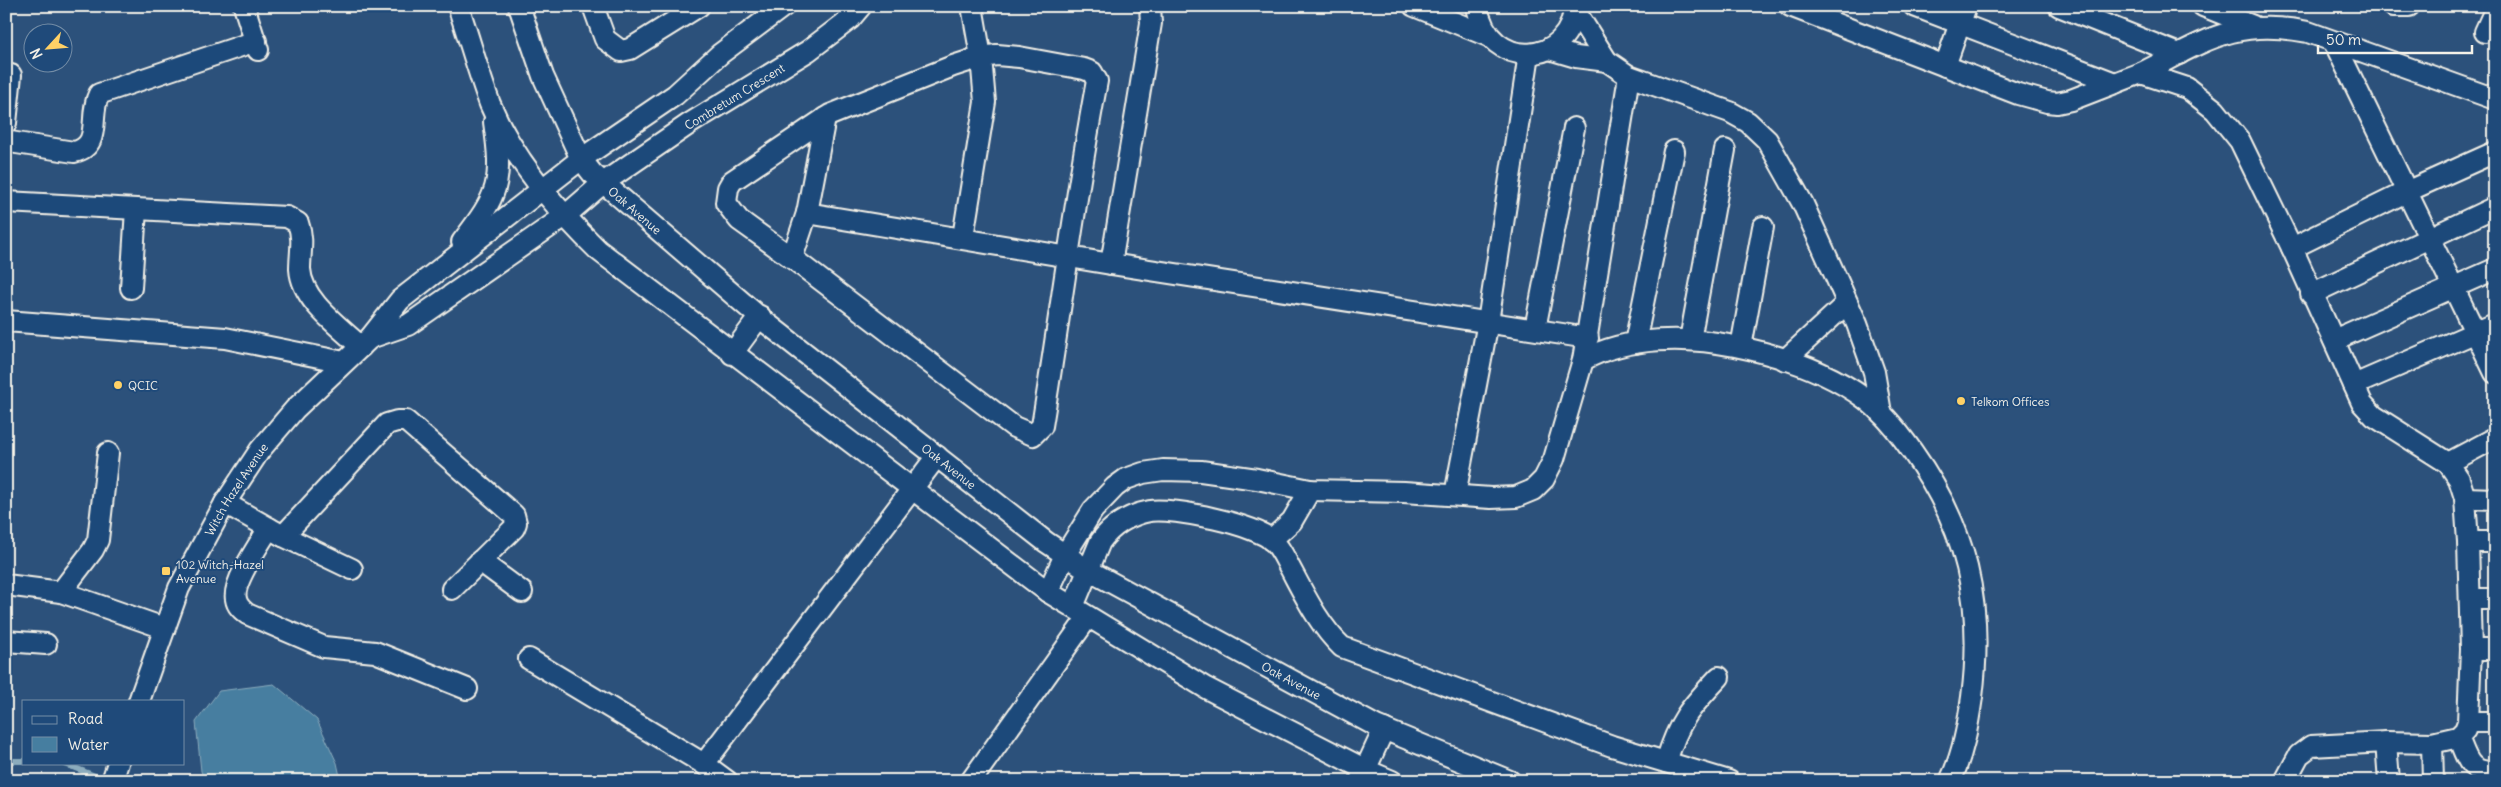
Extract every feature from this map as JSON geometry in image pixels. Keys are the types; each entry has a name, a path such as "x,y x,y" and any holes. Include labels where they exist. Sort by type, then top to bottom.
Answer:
{"street":[{"path":"6,138 10,142 19,144 74,152 83,150 92,139 94,104 99,94 257,45 244,6"},
{"path":"458,6 491,104 510,141 542,188 565,216 598,250 732,354 1048,592 1206,688 1363,776 1392,781"},
{"name":"Oak Avenue","path":"519,6 543,76 580,159 603,183 760,316 937,456 1065,555 1088,570 1384,730 1510,781"},
{"path":"593,6 605,39 621,51 630,49 699,6"},
{"path":"580,159 675,95 720,54 784,6"},
{"name":"Combretum Crescent","path":"565,216 603,183 689,124 808,51 850,19 861,6"},
{"path":"963,238 984,112 981,57 972,6"},
{"path":"1414,6 1488,36 1501,47 1516,54 1528,54 1549,49 1562,38 1570,24 1574,8"},
{"path":"1477,6 1480,22 1488,36"},
{"path":"1790,6 2018,94 2047,102 2070,100 2141,73 2220,34 2253,26 2287,28 2334,42 2495,99"},
{"path":"1914,6 1963,15 2115,83"},
{"path":"2059,6 2179,54"},
{"path":"2203,6 2253,26"},
{"path":"2393,6 2410,6"},
{"path":"1574,8 1607,60 1629,76 1730,112 1748,122 1767,140 1799,196 1870,356 1881,413"},
{"path":"2485,32 2495,10"},
{"path":"1111,264 1154,12"},
{"path":"1945,66 1963,15"},
{"path":"2334,42 2495,373"},
{"path":"1549,49 1576,56 1607,60"},
{"path":"1456,495 1488,322 1528,54"},
{"path":"1019,56 1084,69 1096,75 1097,82 1078,178 1070,256 1042,426 1033,435 1014,427 792,258 739,220 726,203 726,195 732,181 825,118 917,79 981,57 1019,56"},
{"path":"2141,73 2186,88 2215,110 2228,125 2240,141 2292,248 2362,404 2374,416 2448,463 2459,479 2465,498 2470,599 2470,649 2463,730 2472,774 2495,772"},
{"path":"6,123 11,75"},
{"path":"1048,592 1065,555 1084,523 1104,496 1126,479 1142,473 1163,470 1201,472 1257,479 1310,490 1404,492 1491,498 1516,497 1533,490 1544,480 1554,459 1583,360 1629,76"},
{"path":"442,267 486,212 496,189 499,169 498,147 491,104"},
{"path":"792,258 807,213 825,118"},
{"path":"1535,329 1574,128"},
{"path":"1690,340 1724,150"},
{"path":"1636,343 1674,151"},
{"path":"2292,248 2406,192 2495,152"},
{"name":"Witch Hazel Avenue","path":"139,700 179,588 225,504 260,450 295,409 365,342 400,300 580,159"},
{"path":"6,202 288,217 298,223 302,234 300,270 304,286 313,300 365,342"},
{"path":"2311,294 2495,207"},
{"path":"131,288 136,209"},
{"path":"807,213 1111,264 1588,338"},
{"name":"Witch Hazel Avenue","path":"365,342 408,325 565,216"},
{"path":"1741,347 1763,227"},
{"path":"2334,340 2495,270"},
{"path":"1785,360 1847,303"},
{"path":"732,354 760,316"},
{"path":"6,321 224,338 344,362"},
{"path":"2354,385 2495,324"},
{"path":"1583,360 1609,348 1636,343 1690,340 1741,347 1785,360 1844,386 1864,398 1901,435 1934,481 1954,522 1968,570 1975,609 1976,654 1967,729 1950,781"},
{"path":"452,589 514,528 516,523 514,514 406,421 397,421 387,424 276,532 237,586 235,597 239,608 247,614 324,647 376,652 467,689"},
{"path":"2448,463 2495,438"},
{"path":"61,592 93,550 98,540 108,453"},
{"path":"704,764 937,456"},
{"path":"1272,540 1292,521 1310,490"},
{"path":"2465,498 2495,499"},
{"path":"225,504 276,532 352,569"},
{"path":"971,781 1080,612 1088,570 1107,533 1126,518 1153,510 1233,523 1256,530 1272,540 1316,616 1342,647 1511,711 1612,746 1729,781"},
{"path":"2468,542 2495,542"},
{"path":"480,561 522,592"},
{"path":"6,585 61,592 164,628"},
{"path":"2470,599 2495,599"},
{"path":"6,641 46,644"},
{"path":"2470,649 2495,649"},
{"path":"529,659 704,764 727,781"},
{"path":"1666,762 1686,714 1719,678"},
{"path":"2286,781 2299,754 2311,746 2386,742 2432,742 2463,730 2495,722"},
{"path":"1363,776 1384,730"},
{"path":"2386,742 2389,781"},
{"path":"2432,742 2433,781"},
{"path":"112,781 118,764"}],"water":[{"path":"274,684 317,720 337,763 341,781 205,781 201,771 196,722 219,691"}],"waterway":[{"path":"6,761 22,761"},
{"path":"65,764 107,781"}],"place":[{"name":"QCIC","path":"118,385"},
{"name":"Telkom Offices","path":"1961,401"},
{"name":"102 Witch-Hazel Avenue","path":"166,571"}]}
